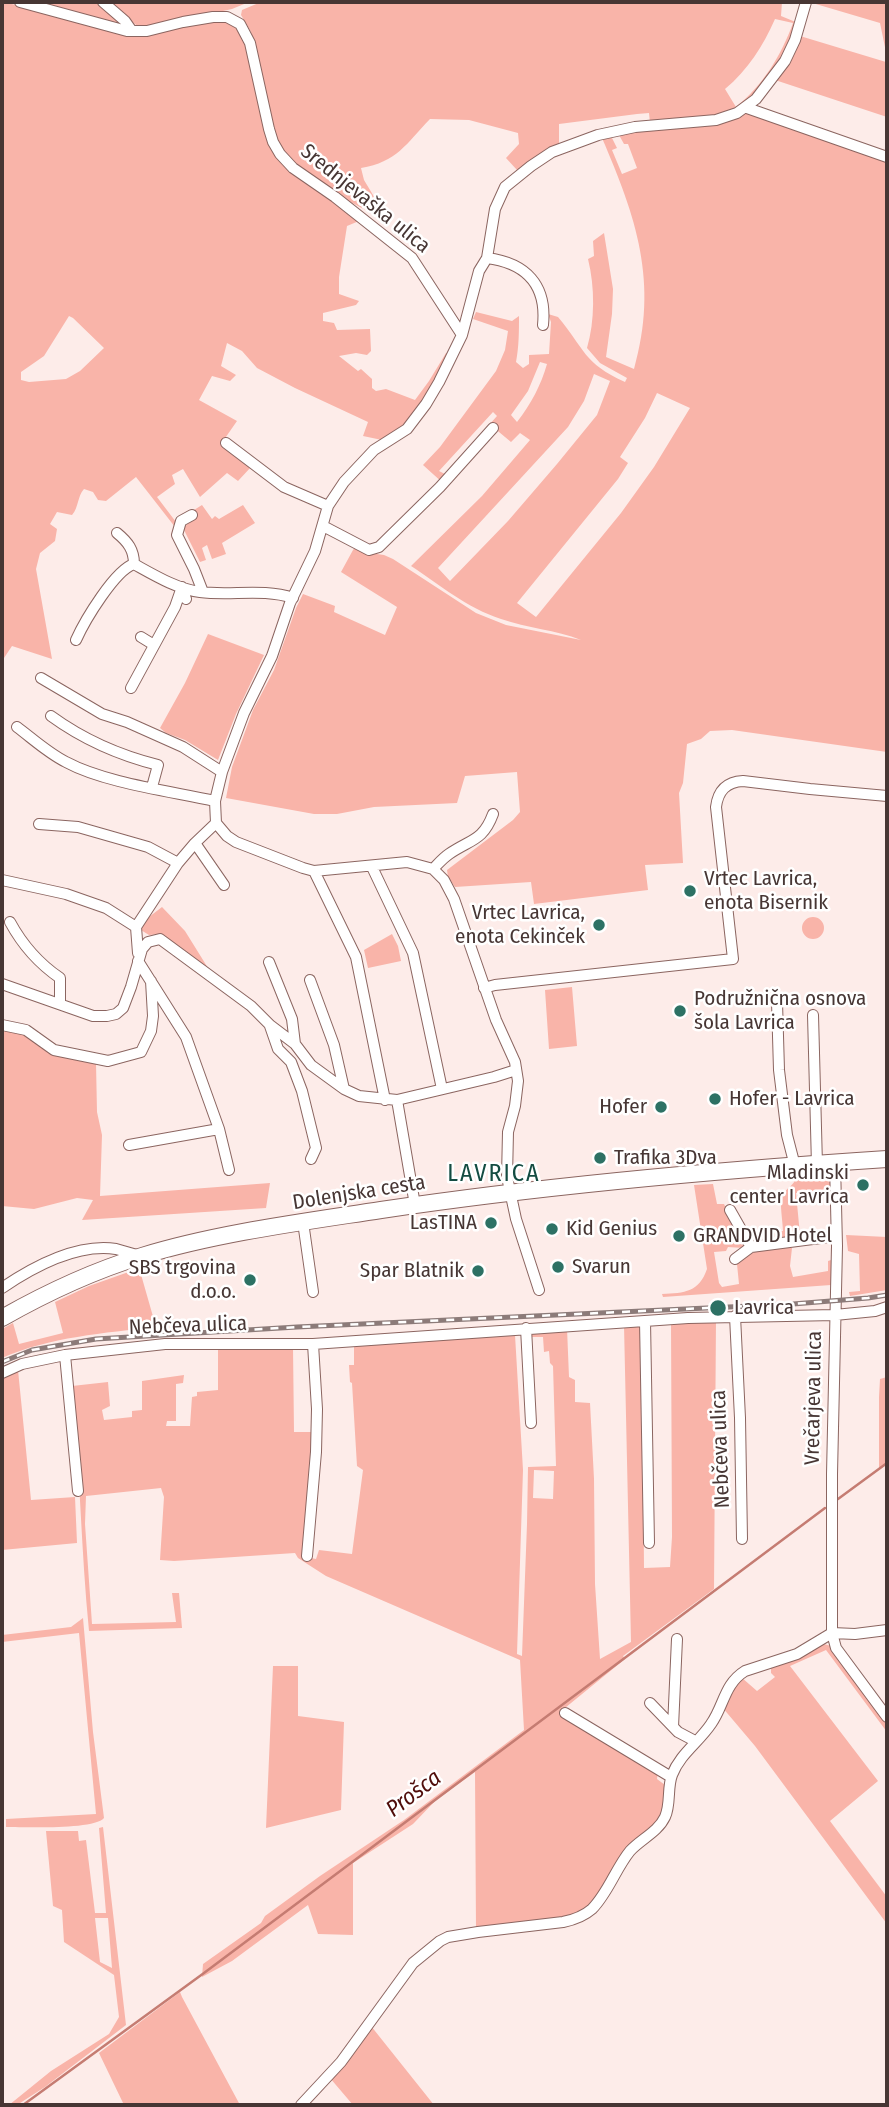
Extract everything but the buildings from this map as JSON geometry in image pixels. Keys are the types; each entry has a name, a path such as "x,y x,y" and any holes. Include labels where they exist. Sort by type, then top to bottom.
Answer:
{"main road":[{"name":"Dolenjska cesta","path":"2,1318 65,1285 141,1256 303,1222 510,1192 699,1172 887,1159"}],"street":[{"name":"Srednjevaška ulica","path":"20,2 132,32 213,17 227,17 240,24 250,43 269,129 280,154 293,168 335,197 412,258 462,335"},
{"path":"103,2 125,21 132,32"},
{"path":"539,1290 516,1219 506,1156 517,1092 515,1062 496,1020 454,899 444,880 433,869 407,862 314,871 275,859 227,836 216,823 215,801 222,772 244,713 272,656 293,598 309,566 328,506 344,482 374,450 407,429 416,418 444,373 462,335 479,271 487,258 495,209 505,187 552,152 598,135 635,127 716,120 747,108 766,88 785,61 795,40 806,2"},
{"path":"747,108 887,157"},
{"path":"487,258 512,263 532,278 544,309 543,325"},
{"path":"323,526 369,550 379,547 440,487 493,428"},
{"path":"226,443 284,487 328,506"},
{"path":"191,515 181,521 177,535 203,592"},
{"path":"117,533 134,554 134,564"},
{"path":"76,640 101,598 127,566 134,564 182,587 203,592 279,594 293,598"},
{"path":"104,576 115,580"},
{"path":"182,587 186,599"},
{"path":"131,688 175,607 182,587"},
{"path":"88,596 101,598"},
{"path":"141,637 154,645"},
{"path":"41,678 102,714 184,747 222,772"},
{"path":"51,716 75,734 92,742 129,758 158,765 152,787"},
{"path":"17,727 53,755 75,767 104,777 215,801"},
{"path":"484,988 733,959 716,807 721,790 734,781 887,796"},
{"path":"433,869 483,833 493,814"},
{"path":"216,823 178,863 136,927 138,961 186,1037 219,1129 229,1170"},
{"path":"38,824 78,827 148,847 178,863"},
{"path":"195,843 224,885"},
{"path":"372,866 413,953 442,1089"},
{"path":"314,871 356,957 385,1100"},
{"path":"2,880 66,894 106,908 136,927"},
{"path":"10,922 23,944 44,967 61,978 60,1003"},
{"path":"2,984 93,1016 116,1014 123,1008 142,948 148,942 160,939 251,1006 295,1044 311,1065 344,1089 359,1096 397,1100 516,1070"},
{"path":"269,962 292,1019 295,1044"},
{"path":"2,1025 26,1030 54,1050 107,1061 141,1052 151,1031 151,980"},
{"path":"310,981 334,1045 344,1089"},
{"path":"777,1002 779,1070 787,1135 795,1166"},
{"path":"813,1015 817,1164"},
{"path":"270,1025 278,1049 291,1062 302,1091 316,1148 311,1159"},
{"path":"397,1100 415,1205"},
{"path":"130,1145 219,1129"},
{"name":"Vrečarjeva ulica","path":"835,1163 832,1633 836,1648 887,1717"},
{"path":"730,1210 751,1247"},
{"path":"303,1222 313,1292"},
{"path":"735,1259 751,1247 836,1236"},
{"name":"Dolenjska cesta","path":"2,1288 47,1261 69,1255 98,1249 115,1249 141,1256"},
{"name":"Nebčeva ulica","path":"2,1373 22,1364 65,1355 165,1344 313,1344 735,1316 835,1315 875,1311 887,1307"},
{"name":"Nebčeva ulica","path":"735,1316 742,1539"},
{"path":"645,1321 649,1543"},
{"path":"526,1328 531,1423"},
{"path":"307,1556 317,1409 313,1344"},
{"path":"65,1355 78,1491"},
{"path":"301,2105 341,2062 423,1953 448,1937 563,1922 584,1914 598,1901 630,1851 664,1820 670,1799 671,1777 681,1759 712,1723 722,1698 738,1675 797,1654 832,1633 855,1634 887,1630"},
{"path":"673,1727 677,1639"},
{"path":"650,1703 682,1735 695,1741"},
{"path":"565,1713 671,1777"}],"shaded area":[{"path":"2,2 108,30 221,21 231,23 248,40 273,146 359,221 347,226 339,294 359,301 356,305 323,313 323,321 334,323 337,330 370,329 371,351 367,355 356,353 339,356 372,379 372,388 376,391 386,389 415,400 446,353 450,355 411,422 382,440 363,436 368,422 257,368 242,351 227,343 221,366 236,375 230,381 212,376 199,400 237,421 221,444 251,467 238,481 227,473 200,497 183,469 172,475 175,484 157,497 179,526 175,527 136,477 106,501 98,500 93,492 84,489 72,515 57,512 50,524 57,529 55,541 40,553 36,569 52,659 12,646 2,661","holes":["69,316 104,348 80,371 66,379 29,382 21,380 21,372 44,356"]},
{"path":"33,2 101,2 124,27"},
{"path":"108,2 249,2 232,9 141,29"},
{"path":"261,2 782,2 781,16 798,23 787,51 750,100 724,115 650,123 649,113 559,124 559,147 531,165 517,170 506,158 519,144 518,133 469,120 430,119 392,156 361,168 364,180 376,200 366,210 314,180 281,148 275,137 251,32 241,15 242,10","holes":["775,19 793,23 770,69 755,89 736,107 725,89 754,57"]},
{"path":"809,2 887,2 887,57 880,23"},
{"path":"800,36 886,62 887,57 887,117 775,80"},
{"path":"746,111 887,160 887,752 732,730 710,731 701,739 687,744 683,783 679,793 683,863 645,865 648,890 534,904 531,882 455,887 447,870 520,812 517,772 465,776 457,803 374,807 337,814 314,814 226,798 232,767 253,710 274,670 303,594 335,606 334,612 385,635 397,607 341,572 358,544 393,559 476,613 506,625 581,640 511,622 477,609 411,566 482,496 530,440 520,433 511,442 493,427 444,484 423,465 440,447 496,371 505,350 508,331 473,319 476,312 512,321 519,316 516,362 523,368 529,364 529,355 549,354 551,322 548,314 558,317 592,362 625,382 627,378 600,363 587,348 592,327 593,304 588,259 594,256 593,241 604,233 613,289 606,357 634,369 644,307 640,250 625,195 602,138 611,136 617,148 612,150 622,174 637,168 628,144 624,144 619,135","holes":["540,362 547,364 535,394 517,422 511,415 528,391","594,374 610,381 597,415 508,521 450,581 438,568 568,427 584,401","657,393 690,408 654,467 621,513 536,617 517,603 618,479 628,463 620,457 645,418","493,412 497,416 445,474 439,471"]},
{"path":"202,505 212,519 215,516 219,519 243,505 255,523 222,543 226,554 212,559 207,545 202,548 206,560 200,562 184,530 197,516 194,510"},
{"path":"208,634 264,655 218,760 160,728"},
{"path":"162,907 185,931 208,968 162,934 149,935 136,927"},
{"path":"813,917 821,920 824,928 821,936 813,939 805,936 802,928 805,920"},
{"path":"392,934 401,961 368,968 364,950"},
{"path":"572,987 577,1046 549,1049 545,990"},
{"path":"12,1027 32,1038 96,1063 97,1112 102,1135 100,1196 270,1183 266,1208 82,1220 93,1200 77,1198 34,1209 2,1206 2,1033"},
{"path":"798,1176 830,1176 832,1194 816,1196 815,1191 796,1193 800,1235 797,1239 756,1244 744,1234 783,1231 782,1195"},
{"path":"713,1184 717,1204 724,1204 744,1245 743,1248 728,1247 726,1251 714,1252 722,1287 739,1284 737,1264 744,1258 762,1249 776,1248 792,1248 790,1266 793,1277 828,1271 828,1261 831,1260 831,1285 663,1297 662,1294 690,1290 704,1277 707,1269 694,1185"},
{"path":"846,1235 887,1237 887,1290 850,1296 849,1292 860,1291 859,1254 848,1251"},
{"path":"137,1269 140,1271 156,1327 58,1341 2,1358 2,1329 13,1323 19,1344 63,1333 55,1302 89,1286"},
{"path":"716,1319 714,1589 623,1656 625,1659 560,1712 582,1728 658,1772 657,1779 665,1785 668,1802 655,1828 596,1900 576,1916 476,1930 475,1772 436,1800 413,1824 353,1863 353,1935 318,1934 308,1905 232,1961 202,1977 203,1964 261,1923 265,1916 404,1820 524,1730 520,1660 326,1576 298,1558 295,1553 160,1560 164,1497 161,1488 86,1496 85,1524 92,1624 176,1622 172,1593 179,1593 182,1628 89,1631 72,1386 108,1382 110,1406 102,1410 104,1420 132,1417 132,1411 142,1410 142,1381 184,1375 183,1383 176,1384 176,1421 167,1421 166,1426 190,1426 192,1397 197,1396 197,1392 218,1390 218,1346 293,1347 294,1432 312,1432 321,1452 311,1558 316,1559 319,1550 352,1554 363,1470 357,1466 350,1382 349,1365 354,1365 354,1345 515,1335 523,1470 517,1654 522,1656 528,1467 556,1466 553,1366 550,1363 549,1351 544,1352 543,1337 529,1337 529,1331 567,1328 569,1377 575,1380 575,1402 590,1403 600,1659 631,1642 624,1325 642,1325 644,1568 670,1567 671,1323","holes":["534,1470 554,1471 553,1499 533,1498"]},
{"path":"18,1370 31,1500 75,1497 77,1543 2,1550 2,1376"},
{"path":"887,1377 887,1464 879,1470 880,1379"},
{"path":"83,1618 104,1818 98,1822 74,1826 6,1827 6,1819 96,1814 79,1633 2,1642 2,1635 71,1627"},
{"path":"824,1644 831,1646 887,1722 887,1732 826,1650 790,1666 878,1781 830,1821 887,1897 887,1924 755,1746 722,1707 741,1677 757,1691 775,1677 771,1668"},
{"path":"273,1666 298,1666 298,1716 344,1722 341,1810 266,1828"},
{"path":"103,1827 126,2025 45,2087 17,2105 9,2105 51,2071 109,2034 119,2017 114,1975 64,1942 62,1910 53,1906 46,1831 78,1831 79,1841 86,1840 95,1913 106,1913 99,1828","holes":["95,1918 108,1918 112,1968 100,1962"]},
{"path":"180,1992 240,2105 124,2105 99,2053"},
{"path":"371,2026 434,2105 353,2105 330,2078"}],"waterway":[{"name":"Prošca","path":"838,1499 887,1463"},
{"name":"Prošca","path":"23,2105 204,1973 825,1508"}],"railway":[{"path":"2,1362 32,1350 96,1339 793,1304 887,1295"}],"place":[{"name":"Vrtec Lavrica, enota Bisernik","path":"690,891"},
{"name":"Vrtec Lavrica, enota Cekinček","path":"599,925"},
{"name":"Podružnična osnova šola Lavrica","path":"680,1011"},
{"name":"Hofer - Lavrica","path":"715,1099"},
{"name":"Hofer","path":"661,1107"},
{"name":"Trafika 3Dva","path":"600,1158"},
{"name":"Mladinski center Lavrica","path":"863,1185"},
{"name":"LasTINA","path":"491,1223"},
{"name":"Kid Genius","path":"552,1229"},
{"name":"GRANDVID Hotel","path":"679,1236"},
{"name":"Svarun","path":"558,1267"},
{"name":"Spar Blatnik","path":"478,1271"},
{"name":"SBS trgovina d.o.o.","path":"250,1280"},
{"name":"Lavrica","path":"718,1308"}],"district":[{"name":"LAVRICA","path":"494,1174"}]}
